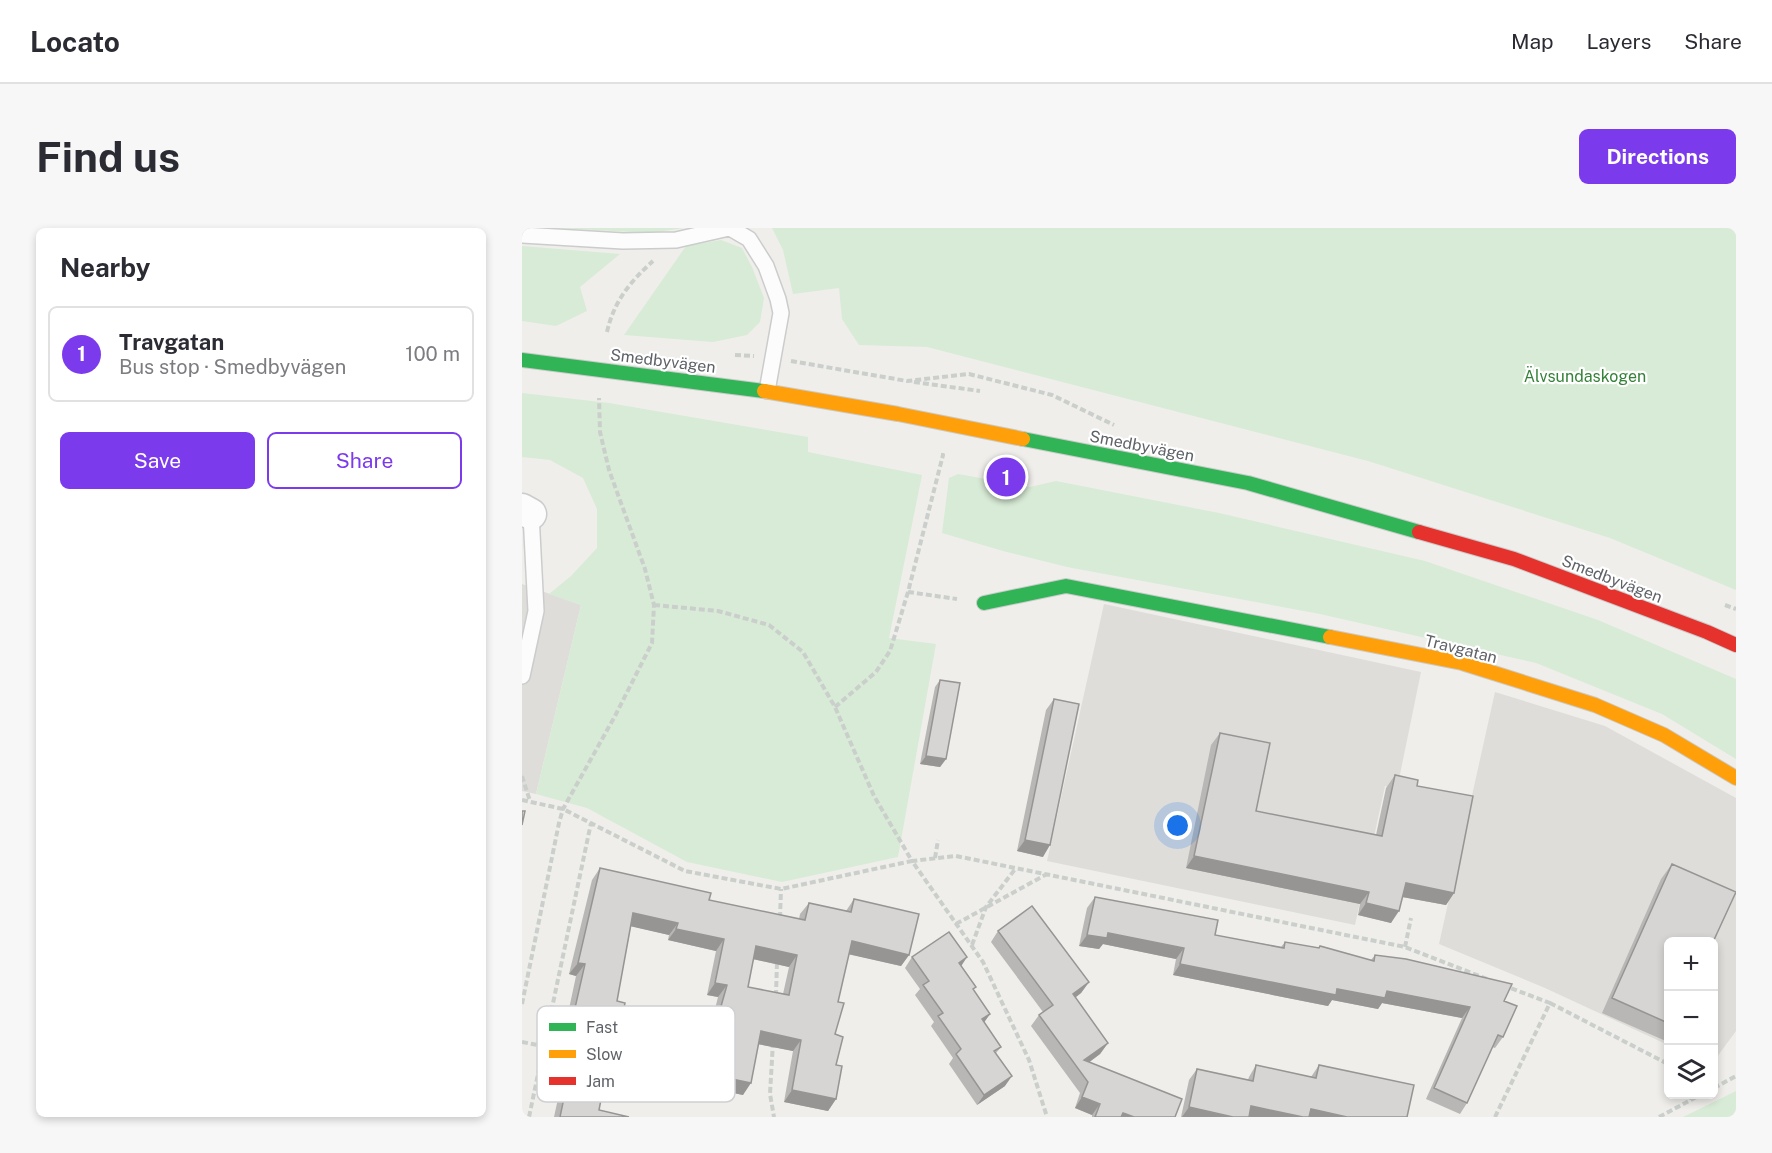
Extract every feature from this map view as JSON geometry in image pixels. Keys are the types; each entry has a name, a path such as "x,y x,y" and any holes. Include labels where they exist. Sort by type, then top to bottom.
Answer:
{"street":[{"name":"Smedbyvägen","path":"522,360 767,391 898,414 1248,483 1514,559 1736,645"},
{"name":"Travgatan","path":"984,603 1066,586 1462,663 1595,705 1664,735 1736,778"}],"lane":[{"path":"522,235 623,241 676,240 730,228 749,239 766,266 781,313 767,391"},
{"path":"522,676 536,611 527,512"}],"path":[{"path":"607,332 610,317 623,292 676,240"},
{"path":"898,414 907,381 980,391"},
{"path":"522,1004 563,810 652,643 654,605 645,569 609,470 600,432 599,398"},
{"path":"835,707 876,672 890,651 944,455 933,453"},
{"path":"908,592 984,603"},
{"path":"654,605 718,611 768,625 803,652 835,707 874,796 912,861 983,962 1029,1060 1047,1117"},
{"path":"522,776 530,802"},
{"path":"522,800 563,810 685,871 782,888 912,861 956,856 1405,947 1550,1003 1664,1062"},
{"path":"552,1006 591,823"},
{"path":"934,858 938,840"},
{"path":"971,946 986,907 1016,868"},
{"path":"956,924 1047,874"},
{"path":"780,923 782,888"},
{"path":"1405,947 1411,918"},
{"path":"775,1003 778,957"},
{"path":"1495,1117 1550,1003"},
{"path":"773,1037 770,1094 774,1117"},
{"path":"522,1042 537,1045"},
{"path":"529,1117 537,1076"},
{"path":"1718,1085 1736,1076"},
{"path":"1659,1117 1692,1100"}],"shaded area":[{"path":"522,584 581,605 536,794 522,791"},
{"path":"1104,604 1421,672 1397,789 1385,786 1355,925 1047,861"},
{"path":"1495,692 1605,726 1736,798 1736,1031 1718,1056 1718,937 1664,937 1664,1043 1545,988 1439,944"}],"green space":[{"path":"556,228 683,228 652,233"},
{"name":"Älvsundaskogen","path":"772,228 1736,228 1736,590 1610,538 1368,461 927,347 859,345 842,319 839,288 793,294 783,250"},
{"path":"721,240 742,248 764,298 760,322 747,335 713,342 624,335 686,246"},
{"path":"522,246 620,254 580,287 587,311 556,326 522,321"},
{"path":"522,393 609,403 808,437 808,452 922,475 889,638 936,644 898,857 782,882 687,862 587,808 536,794 581,605 549,594 571,576 597,548 597,509 583,478 550,460 522,457"},
{"path":"958,474 1030,487 1056,481 1219,513 1425,561 1598,620 1736,679 1736,759 1662,714 1536,663 1320,614 1067,567 942,533 949,478"},
{"path":"1736,1091 1736,1117 1683,1117"}],"building":[{"path":"940,680 960,683 946,759 926,756"},
{"path":"1054,699 1079,704 1050,845 1025,840"},
{"path":"1220,733 1270,743 1256,811 1382,836 1395,775 1418,780 1417,786 1473,796 1454,893 1406,883 1399,911 1366,903 1369,892 1194,856"},
{"path":"1672,864 1736,892 1715,937 1664,937 1664,1021 1612,998"},
{"path":"600,868 711,893 709,900 805,920 809,903 851,912 854,899 919,914 909,955 852,941 838,1002 844,1003 835,1034 843,1037 836,1065 842,1066 836,1099 792,1090 801,1040 761,1031 751,1083 735,1080 735,1006 721,1006 727,985 715,983 724,939 676,929 678,923 633,913 617,1001 625,1003 624,1006 575,1006 585,964 578,963","holes":["756,946 797,955 789,995 748,987"]},
{"path":"1095,897 1218,920 1215,935 1284,948 1285,942 1319,948 1320,946 1374,961 1375,955 1406,959 1512,984 1504,1001 1517,1006 1503,1037 1498,1035 1467,1103 1434,1088 1470,1007 1387,991 1385,998 1337,989 1336,995 1180,964 1184,948 1108,933 1107,938 1087,935"},
{"path":"1032,906 1089,982 1073,994 1108,1043 1084,1060 1182,1099 1175,1117 1134,1117 1123,1113 1121,1117 1095,1117 1100,1104 1082,1097 1088,1082 1039,1015 1053,1005 998,931"},
{"path":"949,932 967,957 959,963 976,987 973,989 990,1014 982,1019 1001,1047 994,1051 1012,1076 984,1095 956,1054 961,1049 938,1016 943,1013 923,985 929,981 912,957"},
{"path":"1256,1065 1316,1078 1319,1065 1414,1085 1407,1117 1347,1117 1311,1109 1309,1117 1303,1117 1251,1106 1249,1117 1233,1117 1189,1107 1197,1069 1253,1081"},
{"path":"563,1102 601,1102 599,1110 629,1117 560,1117"}],"traffic: fast":[{"path":"522,360 764,391"},
{"path":"1023,439 1248,483 1419,532"},
{"path":"984,603 1066,586 1330,637"}],"traffic: slow":[{"path":"764,391 898,414 1023,439"},
{"path":"1330,637 1462,663 1595,705 1664,735 1736,778"}],"traffic: jam":[{"path":"1419,532 1514,559 1736,645"}],"place":[{"name":"Travgatan","path":"1006,477"}]}
